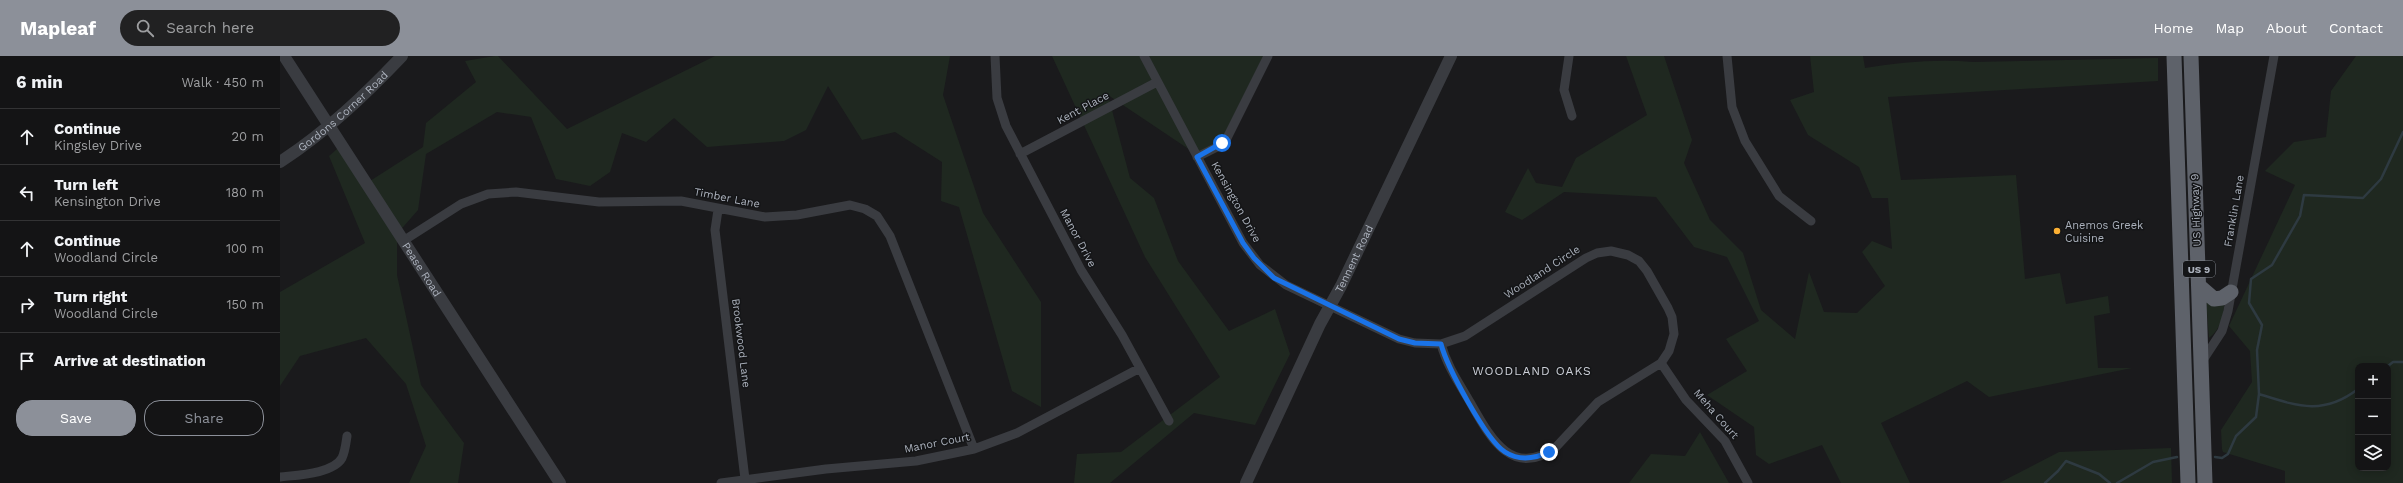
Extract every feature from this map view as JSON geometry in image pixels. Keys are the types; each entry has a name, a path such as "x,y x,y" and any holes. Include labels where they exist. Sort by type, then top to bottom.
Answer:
{"highway":[{"name":"US Highway 9","path":"2174,56 2188,483"},
{"name":"US Highway 9","path":"2191,56 2205,483"},
{"path":"2198,286 2214,299 2222,298 2231,292"}],"street":[{"name":"Pease Road","path":"284,56 328,127 560,483"},
{"name":"Gordons Corner Road","path":"280,162 328,127 355,104 402,56"},
{"name":"Manor Drive","path":"995,56 995,82 1001,114 1020,154 1081,270 1140,368 1169,421"},
{"name":"Kensington Drive","path":"1144,56 1243,243 1254,258 1280,281 1330,306"},
{"path":"1197,157 1217,147 1227,138 1268,56"},
{"name":"Tennent Road","path":"1246,483 1451,56"},
{"path":"1569,56 1564,90 1572,116"},
{"path":"1727,56 1732,107 1745,141 1779,196 1811,221"},
{"name":"Franklin Lane","path":"2201,363 2224,327 2274,56"},
{"name":"Kent Place","path":"1020,154 1158,82"},
{"name":"Timber Lane","path":"403,241 461,204 498,192 533,193 599,202 681,201 718,210 756,216 774,217 850,205 865,209 877,216 890,236 974,449"},
{"name":"Brookwood Lane","path":"718,210 715,230 745,479"},
{"name":"Woodland Circle","path":"1330,306 1399,339 1415,343 1441,344 1475,331 1586,258 1597,253 1611,251 1628,255 1638,261 1647,271 1668,308 1672,317 1674,334 1669,351 1662,363"},
{"path":"1441,344 1446,360 1490,437 1504,451 1525,458 1549,452 1560,444 1598,402 1662,363"},
{"name":"Meha Court","path":"1662,363 1686,400 1725,441 1748,483"},
{"name":"Manor Court","path":"721,483 745,479 916,461 974,449 1017,433 1140,368"},
{"path":"280,477 321,471 335,464 342,458 347,436"}],"shaded area":[{"path":"498,56 567,129 715,56 950,56 943,95 983,213 1041,302 1041,407 1012,391 959,207 941,201 942,162 895,132 862,140 828,86 806,130 784,141 707,147 674,118 646,142 622,133 610,172 590,186 556,179 531,117 497,112 426,154 418,210 397,234 397,275 421,385 464,443 458,483 409,483 426,446 406,384 366,338 300,356 280,386 280,292 365,243 329,156 345,142 370,181 423,147 426,123 476,82 465,61"},
{"path":"1052,56 1266,56 1220,144 1199,156 1108,95 1130,178 1154,198 1178,261 1229,331 1275,309 1290,354 1255,425 1194,413 1110,483 1074,483 1077,454 1121,452 1220,377 1145,257"},
{"path":"1626,56 1664,56 1692,140 1684,163 1710,220 1743,253 1761,310 1795,339 1809,272 1824,312 1857,313 1885,286 1862,252 1872,241 1892,249 1888,198 1872,198 1859,167 1808,135 1790,100 1814,92 1810,56 1863,56 1865,68 1932,61 1973,62 2158,58 2158,81 1888,97 1901,180 2016,175 2025,279 2060,273 2066,304 2108,296 2110,313 2094,316 2098,368 2132,368 1989,397 1967,381 1881,423 1910,483 1841,483 1822,445 1769,464 1756,455 1754,427 1707,395 1747,371 1726,339 1759,321 1727,257 1694,247 1656,197 1564,192 1522,220 1505,212 1528,168 1536,183 1562,187 1576,158 1647,115"},
{"path":"2356,56 2403,56 2403,483 2285,483 2285,471 2223,452 2222,449 2221,430 2252,382 2250,351 2229,326 2295,185 2265,171 2294,142 2326,137 2331,91"},
{"path":"2206,299 2225,301 2219,326 2209,338"},
{"path":"1700,432 1729,483 1629,483 1651,454 1685,456"},
{"path":"2171,448 2172,483 1999,483 2059,452"}],"waterway":[{"path":"2215,457 2222,458 2228,454 2236,436 2256,417 2259,394 2257,350 2262,325 2249,303 2251,279 2272,265 2300,216 2304,195 2363,198 2381,179 2403,132"},
{"path":"2391,364 2393,362 2403,362"},
{"path":"2259,394 2298,405 2321,406 2333,403 2355,391"},
{"path":"2117,483 2153,462 2177,457"},
{"path":"2045,483 2066,461 2099,474 2110,483"}],"place":[{"name":"Anemos Greek Cuisine","path":"2057,231"}],"district":[{"name":"WOODLAND OAKS","path":"1532,371"}],"route":[{"path":"1222,143 1197,157 1243,243 1260,265 1274,278 1286,285 1388,335 1415,343 1441,344 1446,360 1496,445 1504,451 1517,457 1532,458 1549,452"}]}
